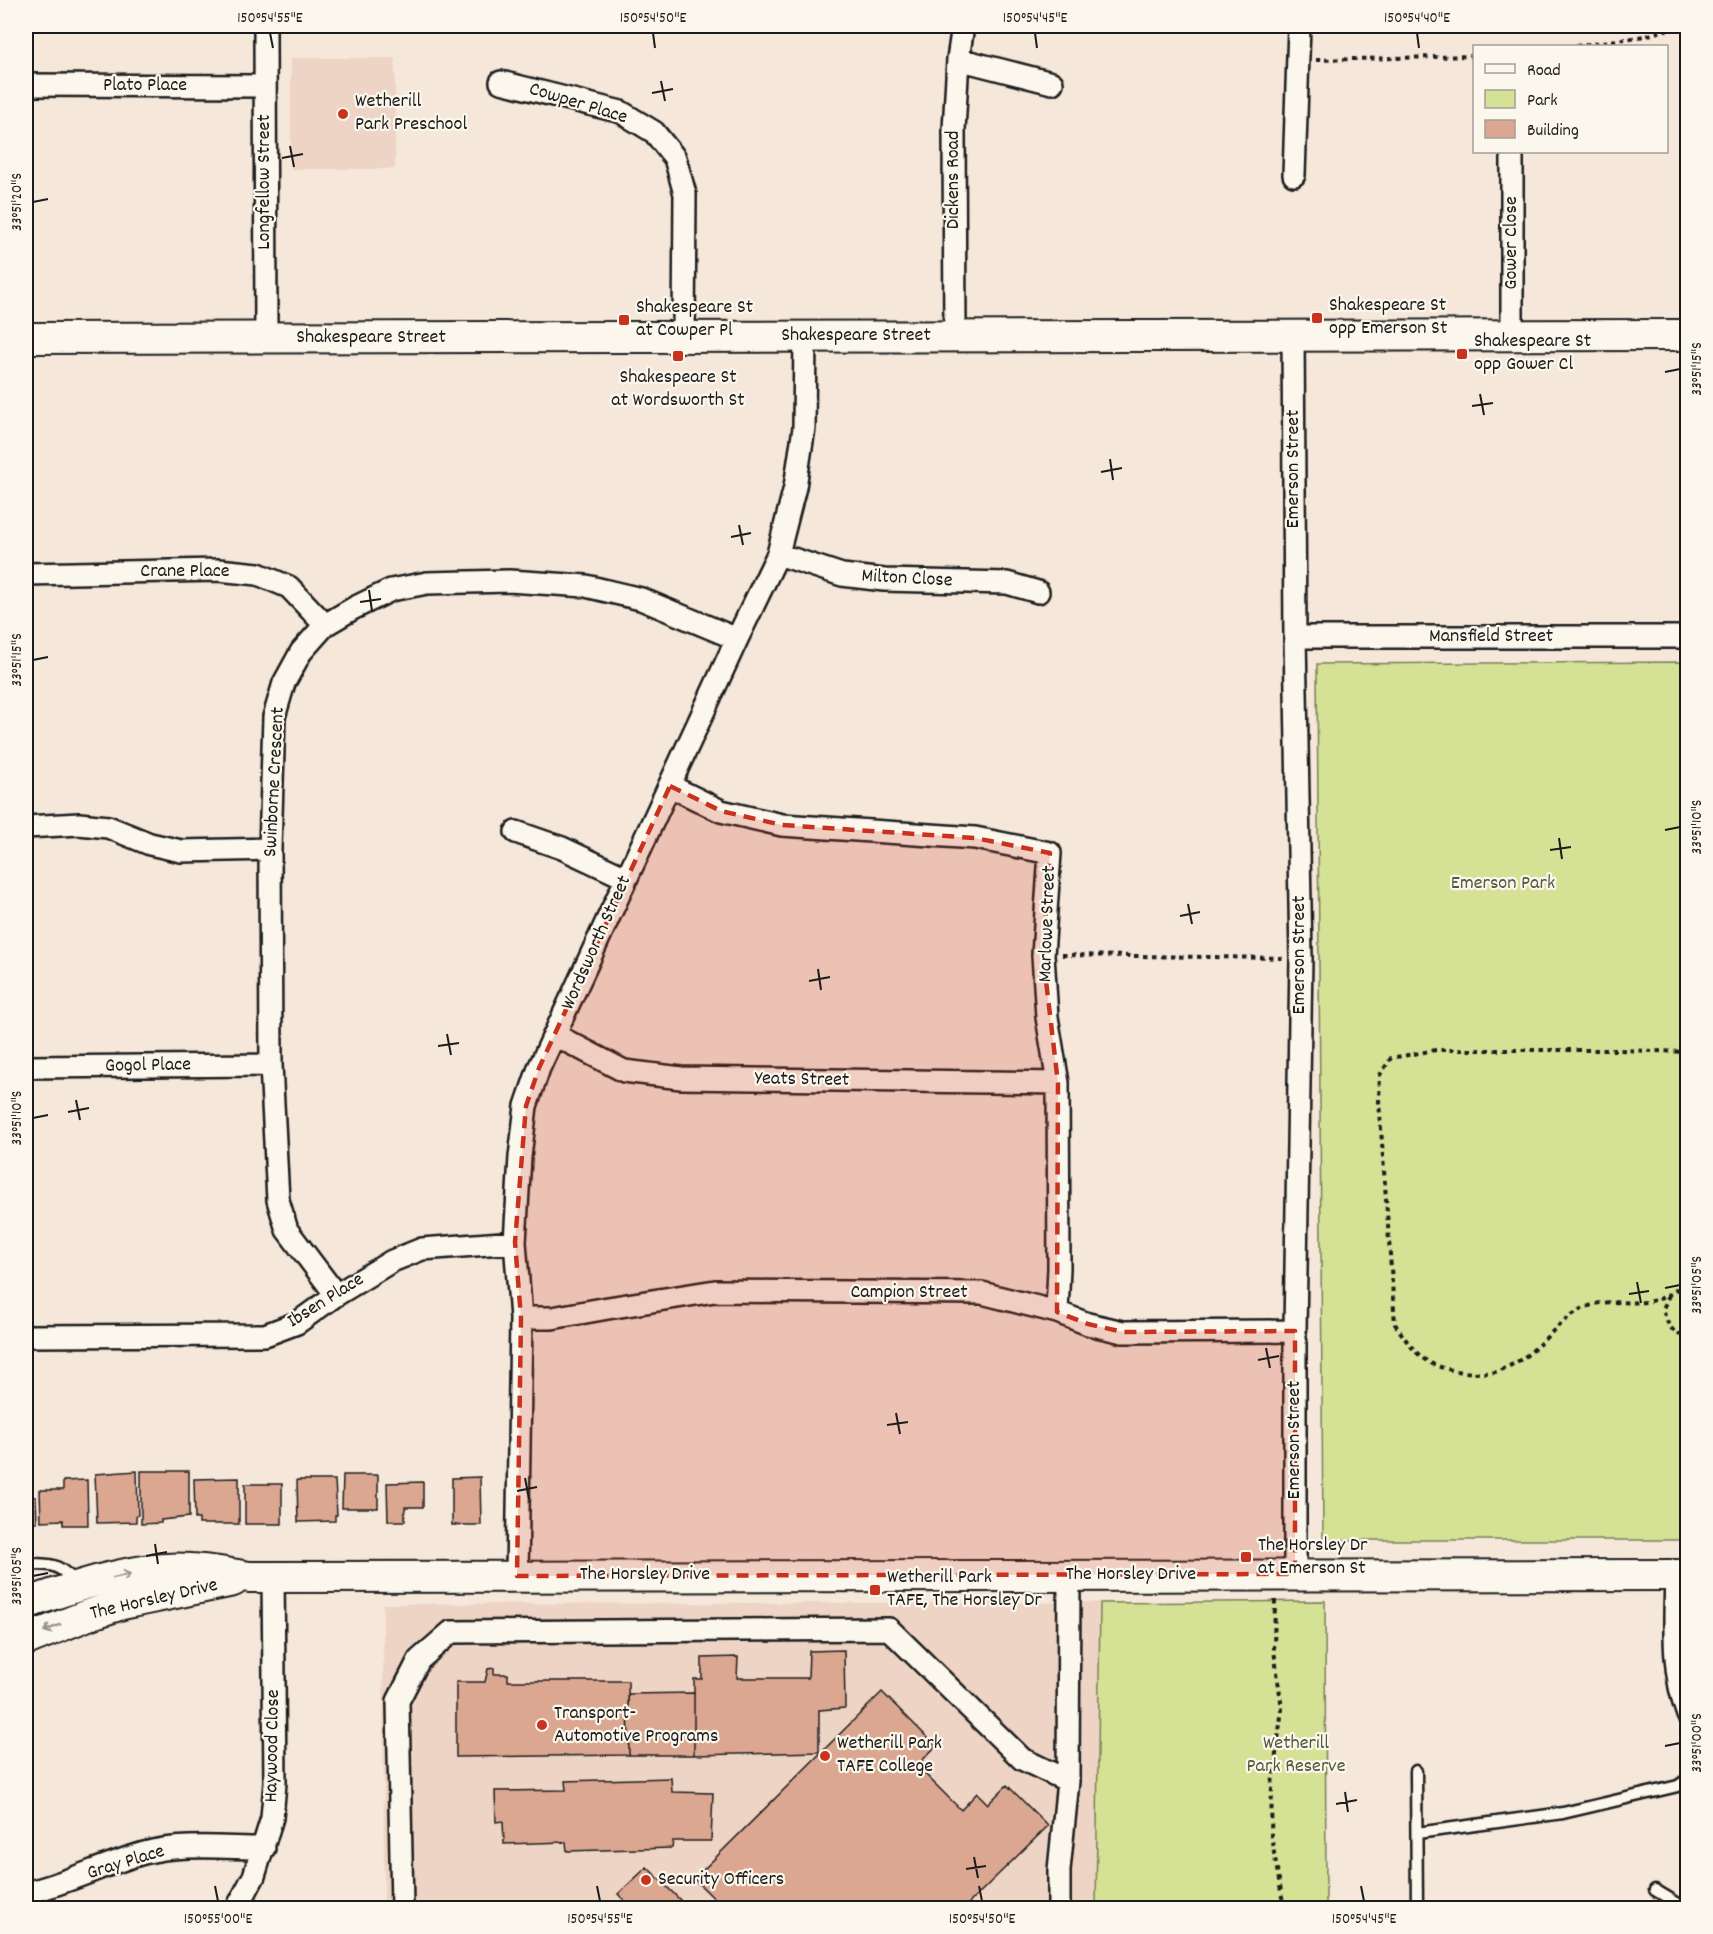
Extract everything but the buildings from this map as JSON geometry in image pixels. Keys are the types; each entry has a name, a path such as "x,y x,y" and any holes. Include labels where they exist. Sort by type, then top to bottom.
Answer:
{"main road":[{"name":"Shakespeare Street","path":"26,338 1688,335"},
{"name":"The Horsley Drive","path":"26,1604 79,1586 139,1573 189,1569 262,1576 1682,1575"},
{"name":"The Horsley Drive","path":"26,1640 88,1614 122,1604 262,1576"}],"street":[{"name":"Longfellow Street","path":"265,26 266,338"},
{"name":"Dickens Road","path":"955,336 954,130 957,59 963,26"},
{"path":"1294,175 1299,26"},
{"path":"957,59 1052,82"},
{"name":"Cowper Place","path":"501,82 621,112 654,132 675,159 685,194 684,337"},
{"name":"Plato Place","path":"26,85 265,86"},
{"name":"Gower Close","path":"1512,153 1512,335"},
{"name":"Emerson Street","path":"1293,335 1295,637 1301,958 1295,1331 1295,1574"},
{"name":"Wordsworth Street","path":"517,1576 521,1318 515,1242 520,1157 526,1106 539,1068 778,554 795,487 804,428 805,337"},
{"name":"Milton Close","path":"778,554 842,575 884,580 1007,583 1038,592"},
{"name":"Crane Place","path":"26,574 218,570 258,574 289,587 325,625"},
{"name":"Swinborne Crescent","path":"336,1295 287,1230 278,1200 271,1065 270,849 274,717 284,683 301,652 325,625 354,608 391,590 427,583 509,581 586,586 641,599 737,639"},
{"name":"Mansfield Street","path":"1295,637 1688,637"},
{"name":"Marlowe Street","path":"669,786 721,812 782,825 975,838 1050,853 1043,955 1047,1017 1058,1083 1059,1268 1057,1311"},
{"path":"26,826 79,824 108,827 150,844 181,851 270,849"},
{"path":"516,832 562,848 626,878"},
{"name":"Yeats Street","path":"555,1035 624,1071 681,1078 1058,1083"},
{"name":"Gogol Place","path":"26,1067 271,1065"},
{"name":"Ibsen Place","path":"26,1336 265,1335 297,1323 336,1295 392,1261 422,1249 515,1242"},
{"name":"Campion Street","path":"521,1318 552,1318 715,1291 982,1293 1057,1311 1088,1323 1123,1332 1295,1331"},
{"path":"1059,1908 1059,1870 1068,1781 1069,1575"},
{"path":"1682,1575 1675,1667 1680,1696 1688,1715"},
{"name":"Haywood Close","path":"237,1908 254,1876 264,1848 272,1818 275,1783 262,1576"},
{"path":"402,1908 398,1701 419,1660 451,1632 889,1629 1022,1759 1068,1781"},
{"name":"Gray Place","path":"26,1893 45,1889 143,1854 169,1848 264,1848"}],"lane":[{"path":"26,1564 50,1564 61,1568 79,1586"},
{"path":"1416,1772 1417,1908"},
{"path":"1417,1833 1563,1813 1678,1786 1688,1779"},
{"path":"1655,1890 1684,1908"}],"path":[{"path":"1583,45 1645,36 1680,26"},
{"path":"1299,60 1473,56"},
{"path":"1043,955 1301,958"},
{"path":"1688,1052 1436,1050 1391,1058 1380,1075 1379,1101 1395,1324 1410,1347 1426,1361 1451,1370 1474,1373 1497,1371 1521,1360 1574,1312 1593,1304 1653,1301 1670,1295 1688,1282"},
{"path":"1670,1295 1663,1309 1670,1328 1680,1335 1688,1336"},
{"path":"1266,1597 1275,1597 1274,1650 1282,1709 1272,1784 1272,1836 1284,1908"}],"highlighted area":[{"path":"670,786 721,811 782,825 975,838 1050,853 1043,955 1058,1083 1057,1312 1088,1324 1123,1332 1295,1331 1295,1574 517,1576 521,1318 515,1242 526,1106 539,1068"}],"shaded area":[{"name":"Wetherill Park Preschool","path":"291,58 395,58 395,169 291,169"},
{"name":"Wetherill Park TAFE College","path":"1266,1602 1267,1908 384,1908 383,1604"}],"green space":[{"name":"Emerson Park","path":"1687,662 1687,1540 1323,1540 1317,664"},
{"name":"Wetherill Park Reserve","path":"1325,1601 1326,1908 1096,1908 1100,1603"}],"place":[{"name":"Wetherill Park Preschool","path":"343,114"},
{"name":"Shakespeare St opp Emerson St","path":"1317,318"},
{"name":"Shakespeare St at Cowper Pl","path":"624,320"},
{"name":"Shakespeare St opp Gower Cl","path":"1462,354"},
{"name":"Shakespeare St at Wordsworth St","path":"678,356"},
{"name":"The Horsley Dr at Emerson St","path":"1246,1557"},
{"name":"Wetherill Park TAFE, The Horsley Dr","path":"875,1590"},
{"name":"Transport- Automotive Programs","path":"542,1725"},
{"name":"Wetherill Park TAFE College","path":"825,1756"},
{"name":"Security Officers","path":"646,1880"}]}
